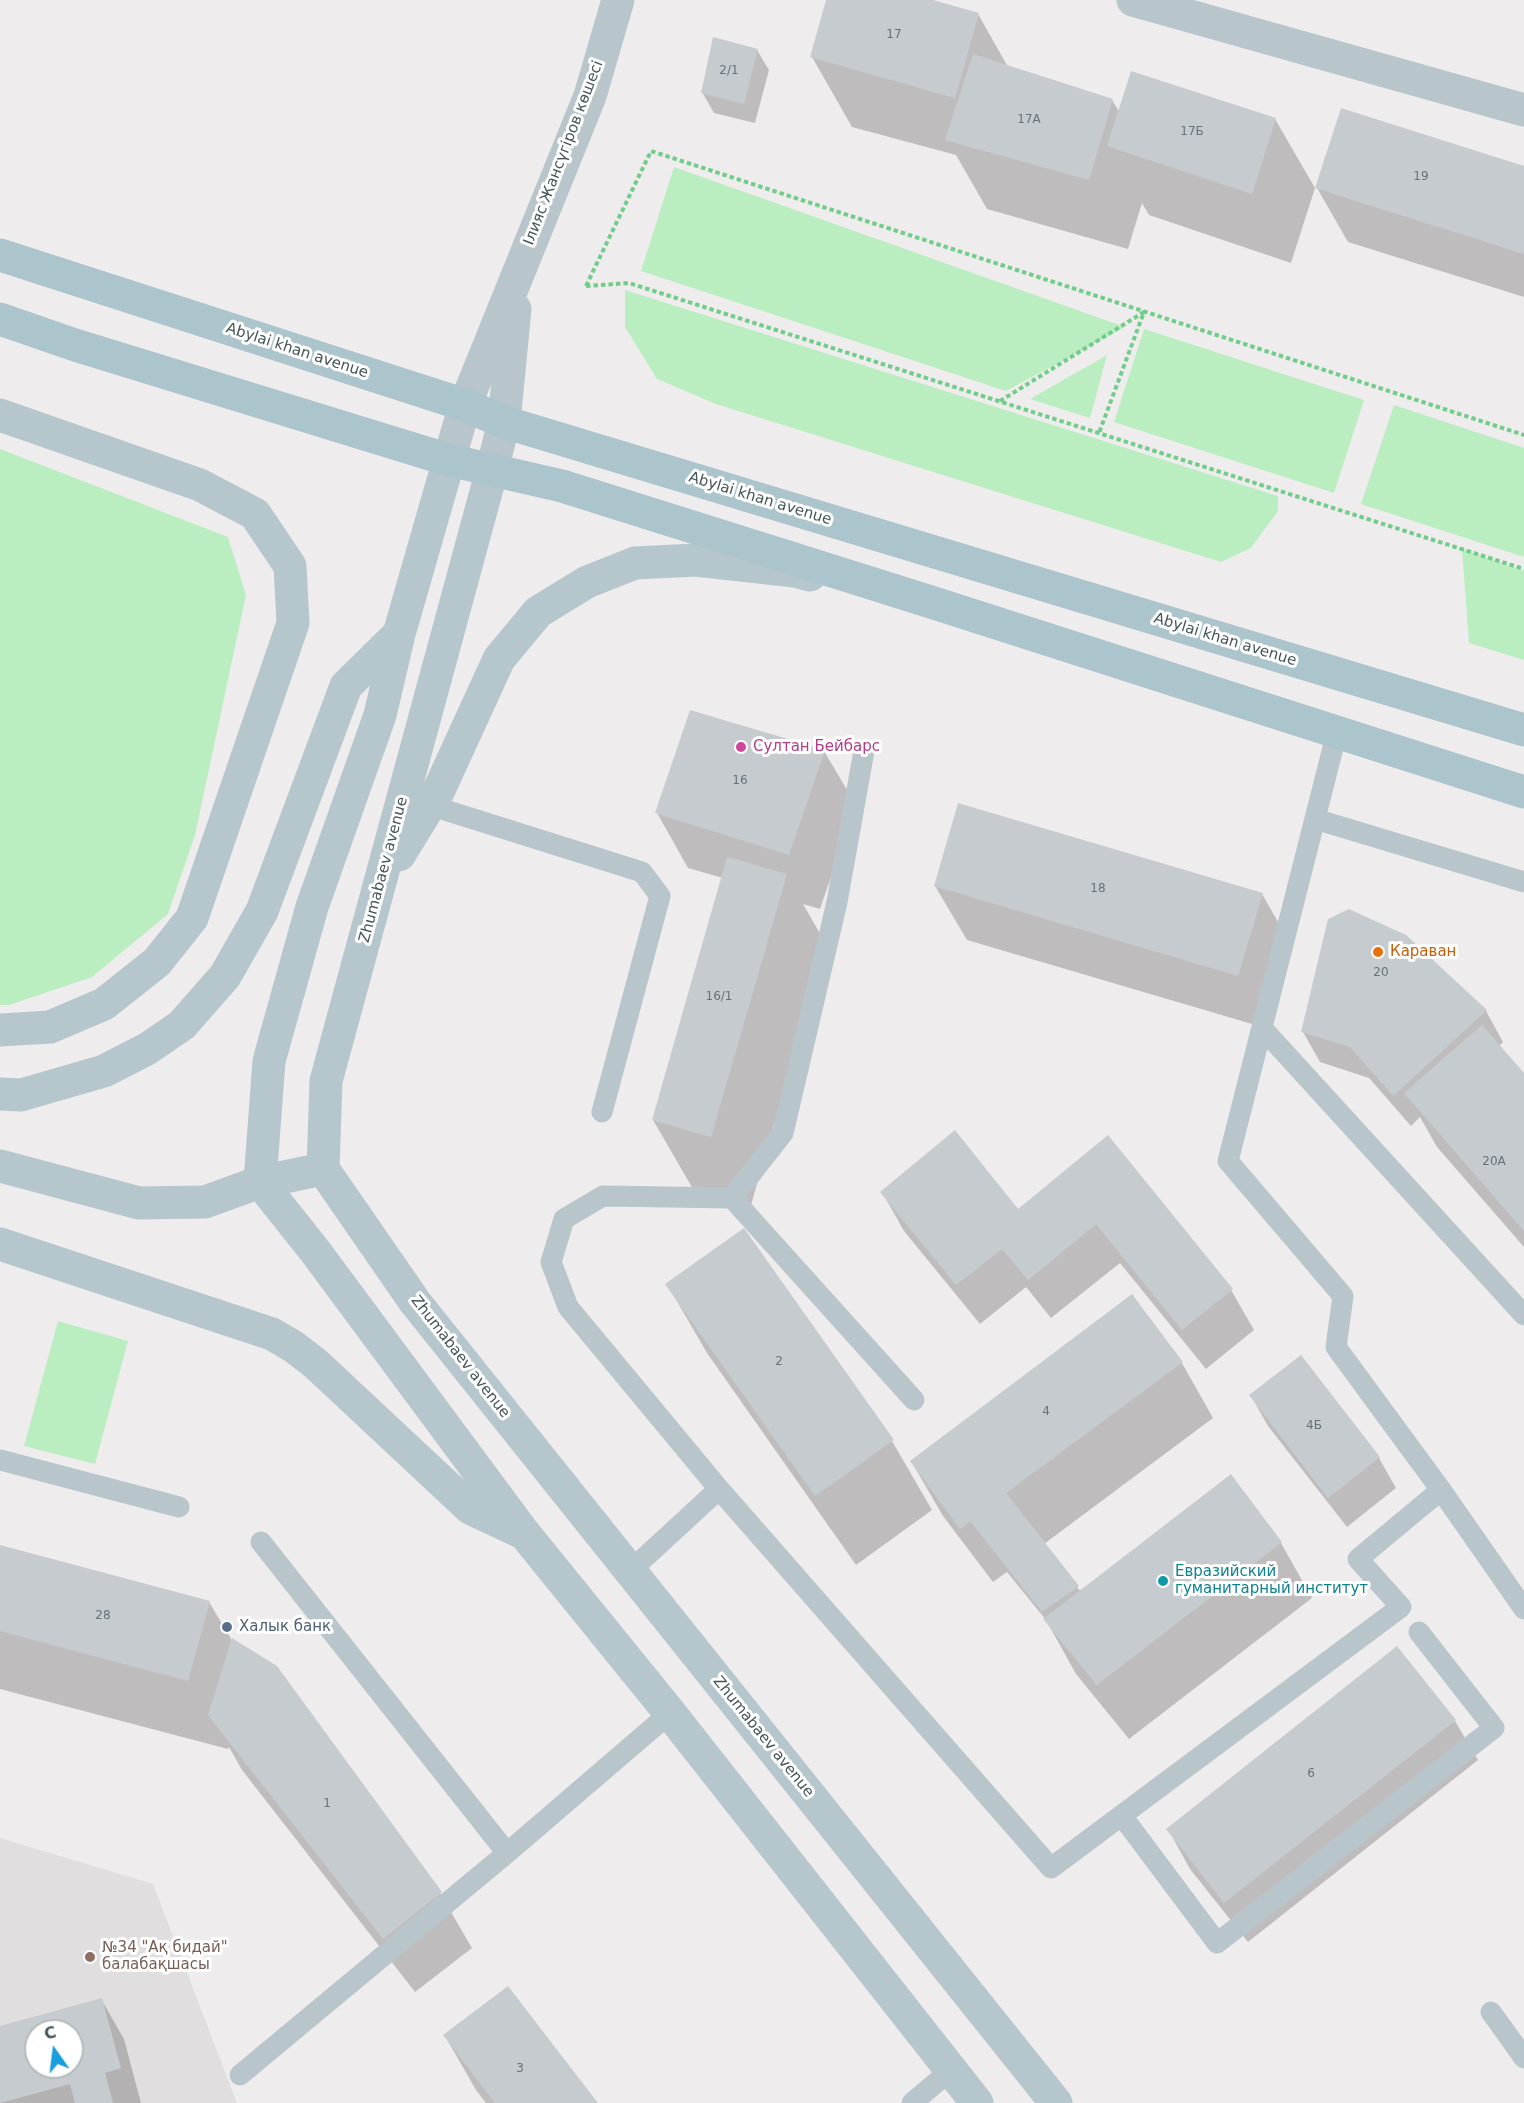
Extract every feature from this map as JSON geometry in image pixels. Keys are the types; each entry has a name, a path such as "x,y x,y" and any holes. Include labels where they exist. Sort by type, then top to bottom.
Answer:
{"main road":[{"name":"Abylai khan avenue","path":"0,255 465,405 504,423 1524,730"},
{"path":"0,320 449,460 562,486 1524,792"},
{"path":"0,415 200,485 255,514 290,566 292,623 192,918 157,962 104,1004 50,1027 0,1030"},
{"path":"449,460 399,634 380,715 312,908 269,1061 260,1182 315,1251 524,1533 977,2103"},
{"name":"Zhumabaev avenue","path":"492,470 326,1081 323,1169 415,1302 1056,2103"},
{"path":"377,893 438,790 499,659 538,612 587,582 635,563 696,560 795,571 934,603"},
{"path":"0,1094 21,1095 104,1071 147,1049 182,1024 225,976 262,911 346,686 399,634"},
{"path":"0,1166 139,1203 205,1202 260,1182 323,1169"},
{"path":"0,1244 280,1338 316,1364 470,1508 524,1533"}],"street":[{"name":"Ілияс Жансүгіров көшесі","path":"449,460 465,405 590,96 618,0"},
{"path":"1133,0 1524,110"},
{"name":"Ілияс Жансүгіров көшесі","path":"492,470 504,423 519,271"}],"lane":[{"path":"1336,732 1228,1161 1343,1296 1336,1347 1442,1490 1524,1609"},
{"path":"732,1198 783,1133 837,902 864,752"},
{"path":"429,805 642,872 660,896 602,1112"},
{"path":"1315,819 1524,882"},
{"path":"1262,1028 1524,1315"},
{"path":"914,1400 732,1198 603,1196 564,1219 550,1262 568,1307 719,1489 1051,1868 1401,1607 1358,1559 1442,1490"},
{"path":"0,1460 179,1507"},
{"path":"630,1571 719,1489"},
{"path":"261,1542 507,1853"},
{"path":"1122,1816 1217,1943 1494,1728 1419,1632"},
{"path":"240,2074 507,1853 669,1713"},
{"path":"1491,2012 1524,2058"},
{"path":"912,2103 951,2070"}],"path":[{"path":"1524,435 651,152 586,286 629,283 1524,569"},
{"path":"1000,401 1144,312"},
{"path":"1099,433 1144,312"}],"shaded area":[{"name":"№34 \"Ақ бидай\" балабақшасы","path":"0,1838 153,1884 237,2103 0,2103"}],"green space":[{"path":"674,167 1125,327 1006,391 641,271"},
{"path":"625,290 1278,496 1278,511 1251,548 1221,562 716,404 657,379 625,327"},
{"path":"1144,329 1364,400 1334,493 1114,422"},
{"path":"1107,355 1090,418 1030,399"},
{"path":"1394,405 1524,448 1524,557 1361,504"},
{"path":"0,449 228,537 246,595 195,835 168,914 92,977 9,1005 0,1005"},
{"path":"1462,549 1524,571 1524,660 1469,643"},
{"path":"58,1321 128,1341 95,1464 24,1446"}],"building":[{"path":"826,0 933,0 979,13 955,98 810,57"},
{"path":"713,37 758,49 744,104 701,93"},
{"path":"973,54 1113,99 1089,180 945,140"},
{"path":"1131,71 1276,118 1252,194 1107,146"},
{"path":"1341,108 1524,166 1524,254 1315,188"},
{"path":"690,710 825,750 789,855 655,813"},
{"path":"958,803 1263,893 1238,976 934,886"},
{"path":"727,857 787,874 711,1137 652,1120"},
{"path":"1349,909 1406,935 1487,1010 1393,1096 1350,1047 1301,1032 1328,919"},
{"path":"1482,1025 1524,1073 1524,1231 1404,1093"},
{"path":"955,1130 1018,1209 1108,1135 1233,1289 1182,1330 1096,1224 1028,1280 1002,1249 956,1285 880,1192"},
{"path":"744,1228 894,1440 815,1496 665,1284"},
{"path":"1132,1294 1183,1362 1006,1493 1079,1586 1042,1612 970,1521 960,1529 910,1461"},
{"path":"1301,1355 1380,1457 1328,1498 1249,1395"},
{"name":"Евразийский гуманитарный институт","path":"1231,1474 1282,1542 1097,1685 1043,1619"},
{"path":"0,1545 210,1601 188,1681 0,1631"},
{"path":"232,1638 277,1666 442,1892 383,1939 208,1715"},
{"path":"1397,1646 1456,1720 1224,1903 1166,1829"},
{"path":"508,1986 598,2103 495,2103 443,2035"},
{"path":"102,1998 121,2068 105,2073 113,2103 75,2103 70,2084 0,2103 0,2026 24,2019 24,2079 84,2079 84,2019 26,2019"}],"place":[{"name":"Султан Бейбарс","path":"741,747"},
{"name":"Караван","path":"1378,952"},
{"name":"Евразийский гуманитарный институт","path":"1163,1581"},
{"name":"Халык банк","path":"227,1627"},
{"name":"№34 \"Ақ бидай\" балабақшасы","path":"90,1957"}]}
